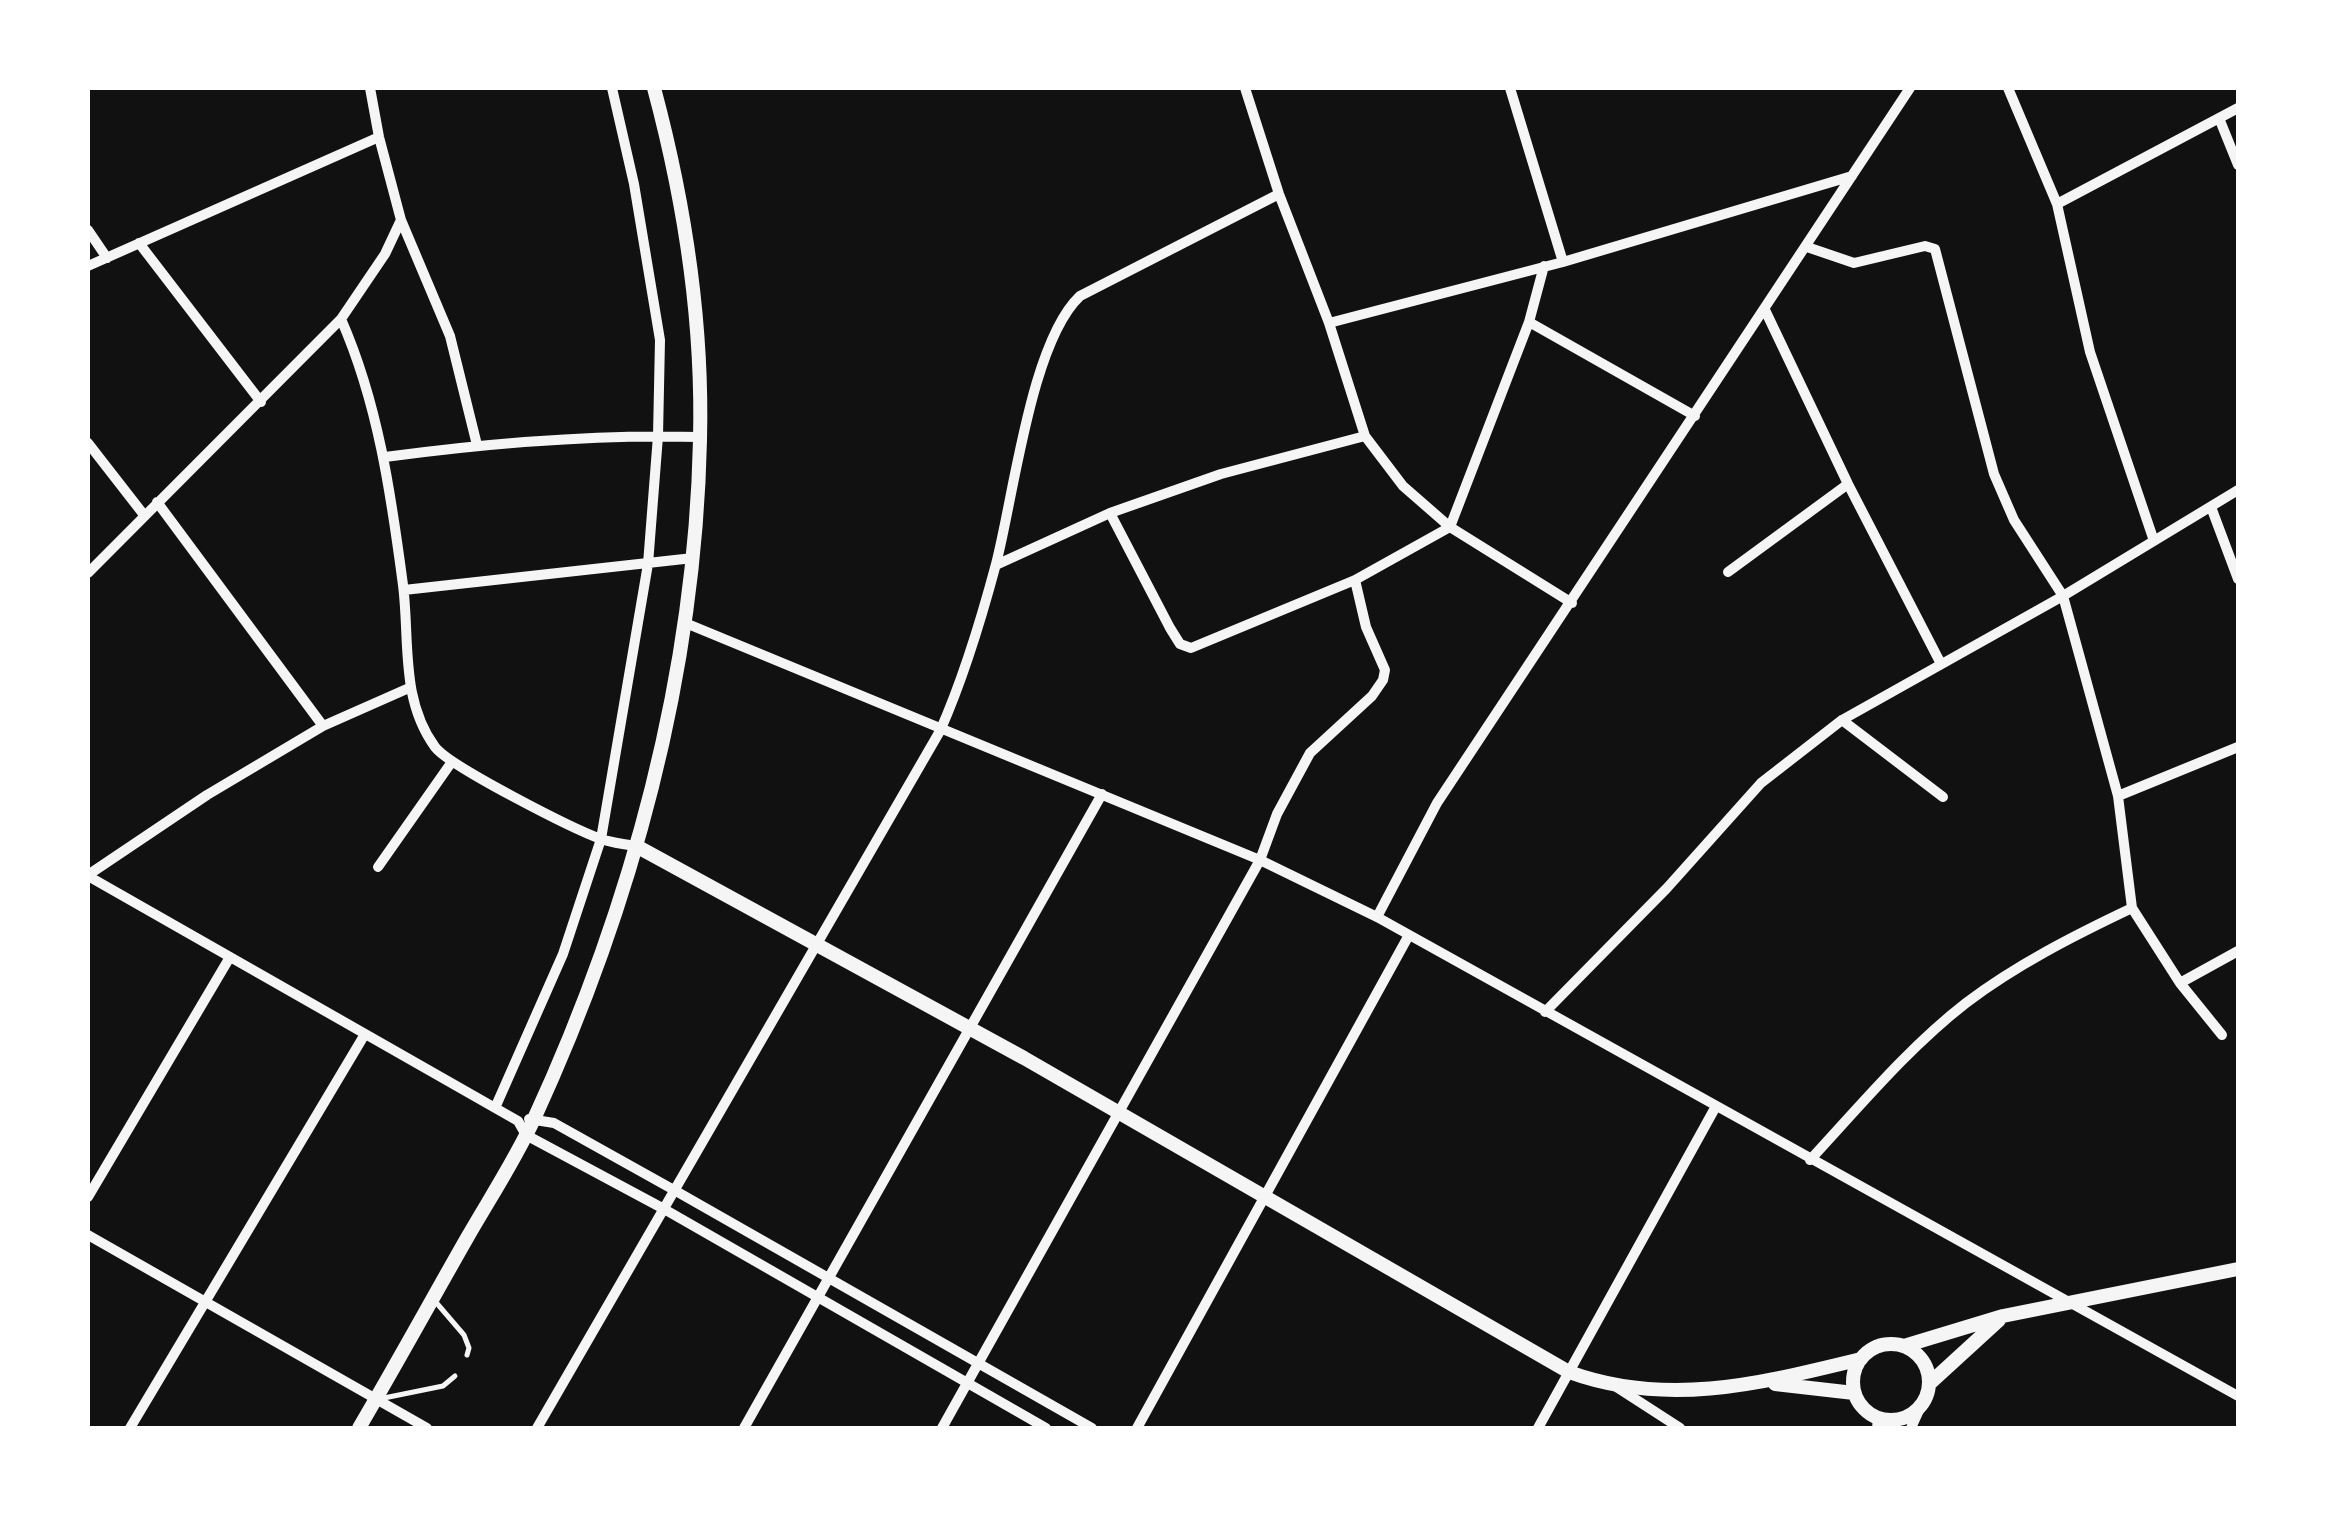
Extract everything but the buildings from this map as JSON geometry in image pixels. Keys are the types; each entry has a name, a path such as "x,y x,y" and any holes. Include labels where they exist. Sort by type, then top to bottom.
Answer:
{"main road":[{"path":"358,1428 534,1118 595,974 638,847 665,730 693,558 700,438 696,339 684,233 654,88"},
{"path":"638,847 818,943 1569,1372 1616,1386 1649,1391 1726,1389 1764,1383 1861,1359 1880,1346 1904,1346 2003,1316 2238,1269"},
{"path":"1861,1359 1852,1381 1859,1404 1877,1424 1902,1420 1921,1406 1929,1384 2003,1316"},
{"path":"1904,1346 1923,1361 1929,1384"},
{"path":"1764,1383 1854,1393"}],"street":[{"path":"370,88 378,138 401,220 450,336 478,445"},
{"path":"495,1108 562,954 601,839 648,564 658,436 660,340 634,184 612,88"},
{"path":"1246,88 1279,194 1329,323 1366,436 1403,486 1450,527 1572,603"},
{"path":"1510,88 1563,262"},
{"path":"1377,918 1436,803 1910,88"},
{"path":"2008,88 2057,204 2090,352 2154,541"},
{"path":"2057,204 2238,108"},
{"path":"2219,118 2238,165"},
{"path":"88,266 378,138"},
{"path":"1329,323 1563,262 1853,176"},
{"path":"536,1428 940,730 959,688 996,565 1042,362 1061,316 1080,296 1279,194"},
{"path":"88,573 341,319 384,254 401,220"},
{"path":"88,230 107,258"},
{"path":"139,243 261,402"},
{"path":"1807,247 1854,262 1925,246 1936,249 1994,474 2014,520 2062,596 2118,796 2132,908 2180,983 2222,1035"},
{"path":"1110,513 1170,628 1185,648 1354,580 1450,527 1529,322 1544,266"},
{"path":"1765,310 1848,484 1940,662"},
{"path":"341,319 356,353 384,457 404,590 409,688 433,744 451,762 601,839 638,847"},
{"path":"1529,322 1695,416"},
{"path":"384,457 478,445 658,436 700,438"},
{"path":"996,565 1110,513 1221,474 1366,436"},
{"path":"88,443 144,514"},
{"path":"1728,572 1848,484"},
{"path":"1545,1012 1667,888 1761,783 1842,720 2062,596 2238,490"},
{"path":"157,502 323,726"},
{"path":"2211,507 2238,579"},
{"path":"404,590 693,558"},
{"path":"942,1428 1260,860 1277,814 1310,753 1372,696 1382,680 1385,670 1366,626 1354,580"},
{"path":"683,622 1260,860 1377,918 2238,1396"},
{"path":"409,688 323,726 207,795 88,876 518,1120 526,1135 664,1209 1046,1428"},
{"path":"1842,720 1943,797"},
{"path":"2118,796 2238,748"},
{"path":"378,867 451,762"},
{"path":"744,1428 1102,794"},
{"path":"1810,1160 1932,1031 1968,1002 2078,934 2132,908"},
{"path":"1137,1428 1410,936"},
{"path":"2180,983 2238,951"},
{"path":"88,1197 230,958"},
{"path":"130,1428 365,1034"},
{"path":"1538,1428 1715,1108"},
{"path":"518,1120 534,1118 554,1124 1092,1428"},
{"path":"88,1235 428,1428"},
{"path":"1616,1386 1680,1428"},
{"path":"1910,1428 1921,1406"}],"lane":[{"path":"432,1298 464,1335 467,1354"},
{"path":"376,1400 443,1386 454,1376"}]}
